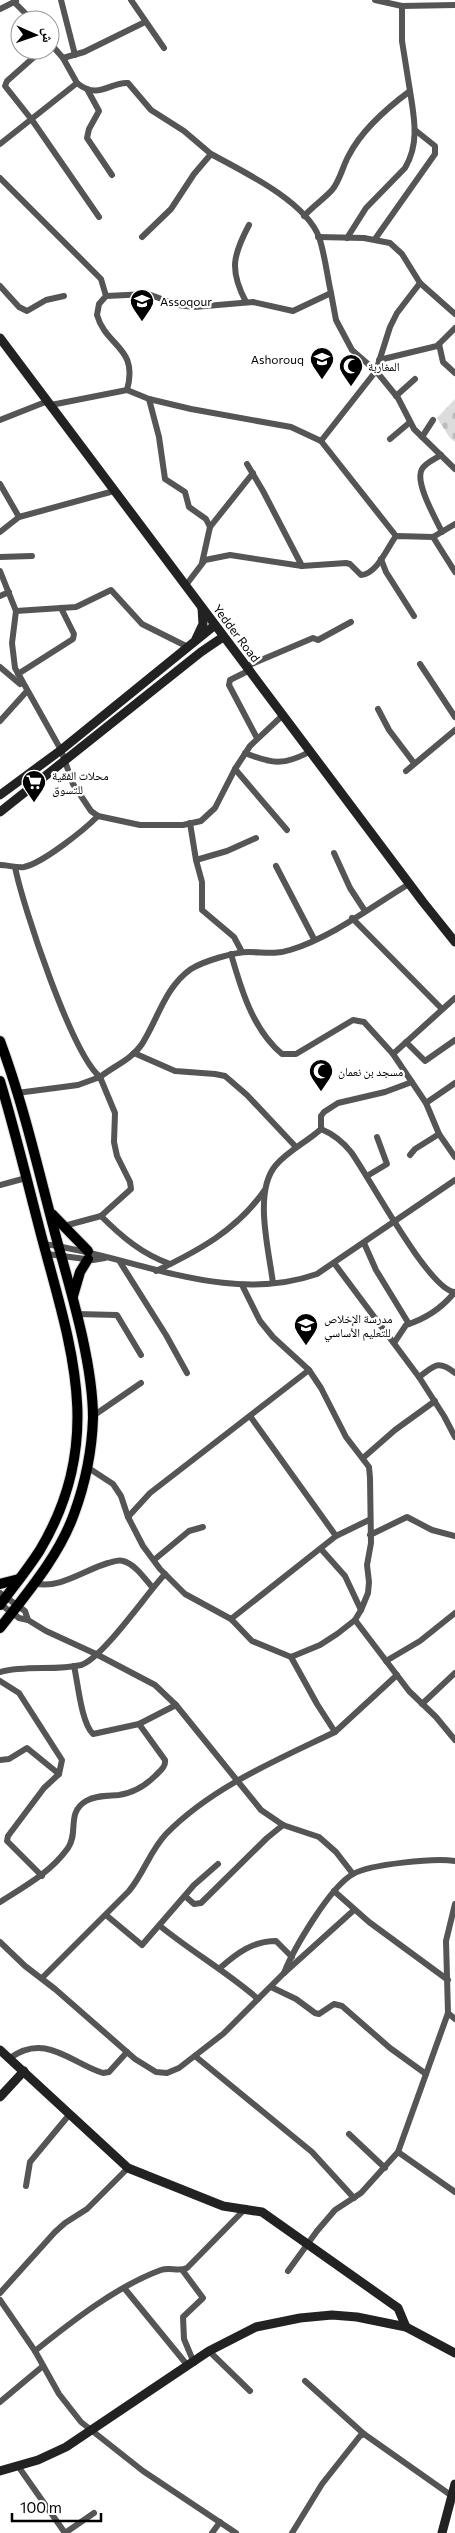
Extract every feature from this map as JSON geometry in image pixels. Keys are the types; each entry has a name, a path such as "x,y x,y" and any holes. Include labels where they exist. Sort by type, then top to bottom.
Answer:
{"main road":[{"path":"0,1040 17,1093 77,1314 91,1389 93,1416 87,1467 74,1515 62,1539 34,1583 0,1628"},
{"path":"0,1081 2,1096 74,1358 79,1418 70,1477 57,1515 40,1550 1,1601"},
{"path":"51,1214 64,1226 88,1255 80,1272 73,1299"},
{"path":"0,1584 20,1578"}],"street":[{"path":"60,0 75,55"},
{"path":"130,0 164,48"},
{"path":"375,0 402,6 455,5"},
{"path":"0,9 16,1"},
{"path":"347,238 366,208 405,168 414,148 415,130 402,41 402,6"},
{"path":"63,58 111,40 145,22"},
{"path":"60,55 78,83 87,89 99,111 89,129 87,138 112,175"},
{"path":"31,60 7,81 5,86 32,120 99,217"},
{"path":"87,89 107,90 123,82 128,83 151,110 184,131 211,154 266,184 304,216 318,237 336,320 347,343 357,355 376,371 396,396 403,406 409,423 455,469"},
{"path":"0,144 78,83"},
{"path":"304,216 318,200 332,190 350,153 360,139 391,106 410,91"},
{"path":"375,239 435,154 435,146 415,130"},
{"path":"142,237 171,209 194,174 211,154"},
{"path":"0,178 101,279 106,296"},
{"path":"246,302 237,279 236,252 250,224"},
{"path":"318,237 375,239 396,248 420,283 455,314"},
{"path":"321,441 376,371 386,338 397,313 420,283"},
{"path":"0,286 19,307 27,311 46,300 64,296"},
{"path":"126,390 131,371 128,360 97,314 99,304 106,296 148,294 178,305 194,307 259,302 293,311 331,293"},
{"path":"379,360 439,344 455,328"},
{"name":"Yedder Road","path":"0,338 409,884 455,942"},
{"path":"439,344 443,362 455,373"},
{"path":"396,396 414,378"},
{"path":"0,420 49,403 126,390 149,399 291,427 321,441 396,536"},
{"path":"149,399 159,437 165,479 185,492 189,507 206,520 210,526"},
{"path":"422,437 433,420"},
{"path":"390,439 409,423"},
{"path":"441,455 423,467 420,474 422,488 442,532"},
{"path":"247,464 302,566"},
{"path":"186,584 201,564 210,526 253,473"},
{"path":"0,484 19,517"},
{"path":"0,532 19,517 114,491"},
{"path":"396,536 433,537 455,524"},
{"path":"201,564 212,558 230,555 302,566 350,564 361,575 364,575 381,559 396,536"},
{"path":"433,537 455,572"},
{"path":"0,557 32,556"},
{"path":"381,559 386,572 414,616"},
{"path":"0,571 16,611 12,650 18,674 61,750 73,784 86,804 98,816 140,825 201,821 212,812 245,753 257,738 283,714"},
{"path":"16,611 76,607 111,590 142,624 191,644"},
{"path":"0,596 9,592"},
{"path":"191,644 203,624 201,606"},
{"path":"18,674 73,639 74,634 61,608"},
{"path":"257,738 228,685 230,680 248,668 313,638 318,640 351,622"},
{"path":"0,795 61,750 215,625"},
{"path":"0,812 201,652 223,637"},
{"path":"201,652 215,647 233,649"},
{"path":"420,664 455,717"},
{"path":"0,667 26,689"},
{"path":"0,721 26,689"},
{"path":"378,709 389,730 414,763"},
{"path":"406,771 455,730"},
{"path":"245,753 275,763 297,759 311,751"},
{"path":"235,769 287,830"},
{"path":"0,865 15,867 34,864 74,836 98,816"},
{"path":"190,823 202,882 202,910 234,937 242,952"},
{"path":"196,860 226,851 256,838"},
{"path":"334,852 350,888 365,911"},
{"path":"276,866 314,940"},
{"path":"15,867 20,890 68,1021 85,1059 100,1077 116,1113 114,1142 117,1156 131,1185 129,1191 101,1216 64,1226"},
{"path":"17,1093 78,1085 100,1077 134,1053 154,1025 166,996 190,970 200,964 242,952 281,952 314,940 409,884"},
{"path":"352,918 442,1009"},
{"path":"231,954 240,987 247,1002 268,1038 282,1054 296,1054 357,1019 367,1024 392,1054 426,1103 439,1134 455,1157"},
{"path":"392,1054 455,998"},
{"path":"406,1042 425,1061 455,1040"},
{"path":"134,1053 175,1070 225,1076 247,1095 296,1147"},
{"path":"156,1271 233,1227 251,1210 265,1190 276,1165 296,1147 310,1140 321,1128 321,1116 324,1112 338,1103 385,1092 412,1082"},
{"path":"426,1103 455,1083"},
{"path":"321,1128 344,1144 367,1176 392,1221 442,1285 454,1293 432,1313 403,1328 394,1343"},
{"path":"410,1155 415,1149 439,1134"},
{"path":"367,1176 387,1164 377,1137"},
{"path":"0,1185 26,1178"},
{"path":"45,1249 106,1258 156,1271 217,1283 242,1285 305,1278 317,1274 334,1263 392,1221 455,1180"},
{"path":"265,1190 267,1240 273,1283"},
{"path":"101,1216 124,1238 148,1256 170,1264"},
{"path":"364,1243 376,1270 409,1324"},
{"path":"45,1249 60,1251"},
{"path":"120,1262 166,1335 187,1373"},
{"path":"334,1263 419,1377 455,1437"},
{"path":"242,1285 260,1321 273,1337 309,1370 321,1388 346,1436 369,1468 370,1535 367,1566 368,1593 362,1610 355,1620 320,1645 291,1657"},
{"path":"77,1314 117,1314 141,1355"},
{"path":"419,1377 438,1365 446,1366 455,1373"},
{"path":"128,1517 150,1493 309,1370"},
{"path":"93,1416 141,1383"},
{"path":"363,1458 394,1430 435,1401"},
{"path":"250,1416 336,1536"},
{"path":"87,1467 113,1484 125,1505 128,1517 143,1546 165,1574 194,1600 231,1619 252,1641 291,1657 335,1732"},
{"path":"370,1535 407,1517 432,1530 455,1536"},
{"path":"231,1619 321,1550 336,1536 369,1520"},
{"path":"154,1560 189,1531 203,1527"},
{"path":"321,1550 342,1571 362,1610"},
{"path":"34,1583 49,1586 91,1568 124,1561 133,1567 152,1587"},
{"path":"0,1672 74,1666 88,1662 120,1630 152,1587 165,1574"},
{"path":"1,1601 46,1631 96,1654 155,1685 176,1705 261,1810 283,1825 318,1837 336,1852 353,1874"},
{"path":"1,1601 15,1609 25,1611 28,1620"},
{"path":"386,1661 420,1641 455,1613"},
{"path":"355,1620 397,1675 455,1740"},
{"path":"74,1666 82,1705 89,1730 93,1734 139,1724 176,1705"},
{"path":"422,1704 455,1672"},
{"path":"42,1978 106,1915 139,1879 147,1861 166,1835 185,1816 236,1781 335,1732 397,1675"},
{"path":"0,1681 18,1693 62,1760 59,1774 44,1788 8,1836 7,1841 42,1876"},
{"path":"0,1902 42,1876 68,1848 73,1838 74,1812 80,1805 94,1797 121,1795 140,1788 162,1769 165,1760 139,1724"},
{"path":"0,1760 9,1759 27,1748 59,1774"},
{"path":"185,1896 194,1904 201,1903 266,1838 283,1825"},
{"path":"283,1974 334,1891 353,1874 420,1860 436,1858 455,1860"},
{"path":"106,1915 142,1945 185,1896 218,1864"},
{"path":"334,1891 354,1910 448,1980"},
{"path":"288,2271 306,2244 335,2210 354,2198 385,2168 398,2152 448,2013 446,1941 455,1904"},
{"path":"0,1942 24,1966 42,1978 127,2052 156,2072 167,2073 179,2068 223,2034 283,1974 354,1910"},
{"path":"160,1926 184,1945 220,1968 258,1999"},
{"path":"220,1968 246,1948 266,1941 276,1941 292,1957"},
{"path":"270,1987 296,2000 315,2013 319,2014 334,2004 342,2006 390,2048 426,2074"},
{"path":"448,2013 455,2019"},
{"path":"10,2058 29,2048 48,2049 67,2054 104,2073 108,2072 127,2052"},
{"path":"0,2050 128,2168 223,2206 246,2208 262,2212 398,2308 406,2327"},
{"path":"195,2056 312,2152 354,2198"},
{"path":"0,2097 24,2071"},
{"path":"26,2186 30,2162 69,2115"},
{"path":"349,2134 385,2168"},
{"path":"398,2152 455,2192"},
{"path":"0,2293 60,2227 87,2209 128,2168"},
{"path":"35,2351 83,2313 124,2289 161,2270 182,2270 206,2252 246,2208"},
{"path":"182,2270 203,2298 183,2317 184,2339 191,2364"},
{"path":"124,2289 191,2364"},
{"path":"0,2300 35,2351 71,2412 143,2471 236,2533"},
{"path":"1,2470 18,2466 66,2447 93,2431 209,2351 256,2327 300,2318 340,2316 406,2327 455,2353"},
{"path":"209,2351 250,2391"},
{"path":"0,2402 44,2366"},
{"path":"305,2381 364,2434 452,2496"},
{"path":"292,2533 331,2472 360,2436 364,2434"},
{"path":"18,2466 65,2533 94,2513"},
{"path":"442,2533 455,2484"},
{"path":"212,2533 220,2522"}],"green space":[{"path":"455,399 455,442 450,438 437,418"}],"place":[{"name":"Assoqour","path":"142,322"},
{"name":"Ashorouq","path":"322,380"},
{"name":"المغاربة","path":"351,387"},
{"name":"محلات الفقية للتسوق","path":"34,803"},
{"name":"مسجد بن نعمان","path":"321,1092"},
{"name":"مدرسة الإخلاص للتعليم الأساسي","path":"306,1346"}]}
